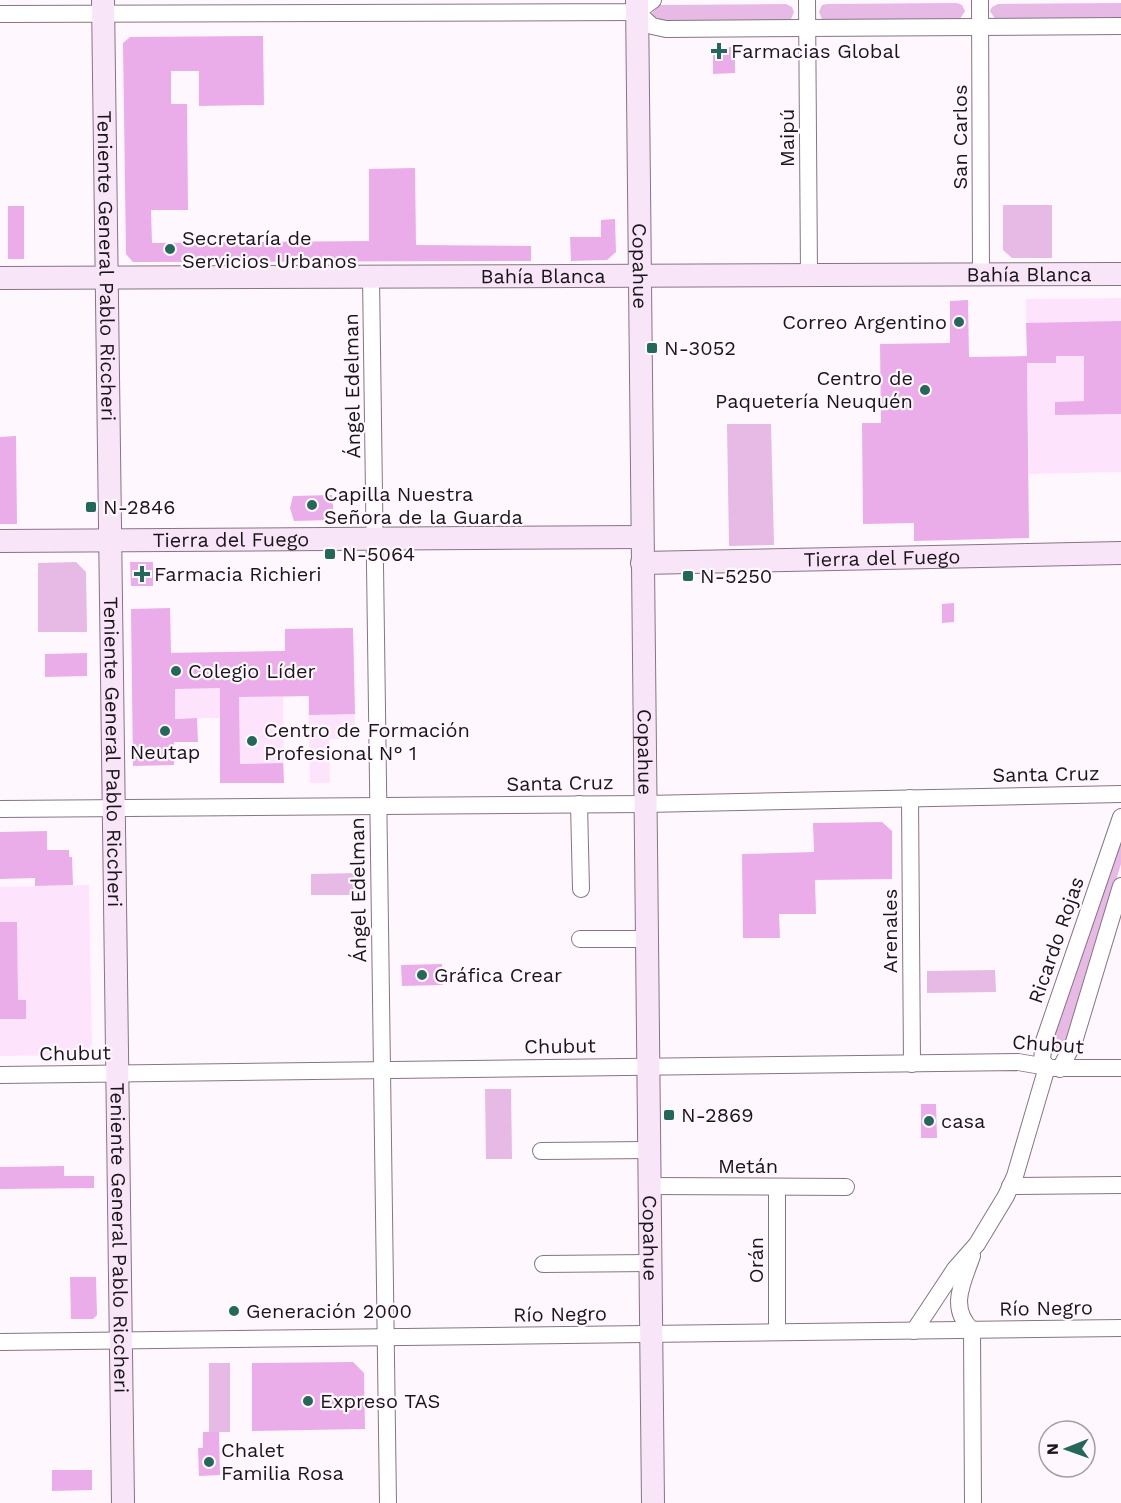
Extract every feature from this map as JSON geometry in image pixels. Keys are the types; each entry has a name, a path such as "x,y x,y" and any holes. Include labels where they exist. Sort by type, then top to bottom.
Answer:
{"street":[{"name":"Maipú","path":"807,0 809,275"},
{"name":"San Carlos","path":"980,0 981,274"},
{"path":"0,14 103,7 642,4 652,26 666,29 1121,26"},
{"name":"Copahue","path":"642,4 639,275 653,1503"},
{"name":"Teniente General Pablo Riccheri","path":"103,7 123,1503"},
{"name":"Bahía Blanca","path":"0,278 1121,274"},
{"name":"Ángel Edelman","path":"371,277 388,1503"},
{"name":"Tierra del Fuego","path":"0,541 642,537"},
{"name":"Tierra del Fuego","path":"642,563 1121,553"},
{"name":"Santa Cruz","path":"0,809 645,804 1121,794"},
{"name":"Arenales","path":"910,798 912,1064"},
{"path":"579,804 580,889"},
{"name":"Ricardo Rojas","path":"1054,1068 1042,1054 1044,1041 1121,816"},
{"name":"Ricardo Rojas","path":"972,1330 962,1319 958,1302 977,1244 1010,1186 1054,1068 1074,1042 1121,886"},
{"path":"580,939 646,939"},
{"name":"Chubut","path":"0,1075 1018,1062 1054,1068 1121,1068"},
{"path":"541,1151 649,1150"},
{"path":"1010,1186 1121,1185"},
{"name":"Metán","path":"649,1186 846,1188"},
{"name":"Orán","path":"777,1187 777,1332"},
{"name":"Ricardo Rojas","path":"914,1331 955,1269 977,1244"},
{"path":"543,1264 650,1263"},
{"name":"Río Negro","path":"0,1342 1121,1328"},
{"path":"972,1330 973,1503"}],"shaded area":[{"path":"957,3 962,5 965,11 960,19 827,20 822,19 819,12 822,5 827,4"},
{"path":"1121,3 1121,20 995,19 990,11 998,4"},
{"path":"786,4 792,7 794,12 791,19 786,20 660,22 653,18 652,13 660,5"},
{"path":"1003,205 1052,205 1052,258 1012,258 1003,250"},
{"path":"1121,298 1121,472 1029,474 1026,299"},
{"path":"727,424 771,424 774,545 729,546"},
{"path":"76,562 86,572 87,632 38,632 38,563"},
{"path":"353,628 355,739 329,739 330,783 310,783 308,696 283,697 284,783 220,783 220,718 133,719 132,653 285,651 285,629"},
{"path":"1121,839 1121,864 1064,1049 1057,1052 1052,1049 1052,1043"},
{"path":"357,873 357,895 311,895 311,874"},
{"path":"89,885 92,1045 83,1055 0,1056 0,887"},
{"path":"995,970 996,992 927,993 927,971"},
{"path":"485,1089 511,1089 512,1159 486,1159"},
{"path":"209,1363 230,1363 230,1432 209,1432"}],"building":[{"path":"263,36 264,105 199,106 199,71 171,71 171,104 187,104 188,210 151,210 152,243 369,241 369,169 415,168 416,245 531,246 531,261 133,262 126,254 123,43 130,37"},
{"path":"713,47 735,47 735,73 713,74"},
{"path":"8,206 24,206 24,259 8,259"},
{"path":"615,219 616,252 607,260 571,261 570,237 601,237 601,220"},
{"path":"968,300 969,357 1027,356 1026,323 1121,321 1121,414 1055,415 1055,402 1084,401 1084,356 1056,356 1056,363 1027,363 1029,538 914,541 914,523 863,524 862,423 881,423 880,344 950,343 950,301"},
{"path":"16,436 17,524 0,524 0,437"},
{"name":"Capilla Nuestra Señora de la Guarda","path":"332,495 334,517 332,520 294,521 290,508 293,496"},
{"name":"Farmacia Richieri","path":"130,562 153,562 153,586 131,586"},
{"path":"954,603 954,622 942,623 942,604"},
{"path":"170,608 171,653 285,651 285,629 353,628 355,714 309,715 309,696 239,697 240,764 283,763 284,783 220,783 220,688 175,689 175,719 197,718 198,742 174,742 174,765 133,766 131,609"},
{"path":"87,653 87,676 45,677 45,654"},
{"path":"882,822 892,831 892,879 815,880 816,914 779,914 780,938 743,938 742,854 814,852 813,823"},
{"path":"47,831 47,850 69,850 69,857 72,857 73,885 35,886 35,878 0,879 0,832"},
{"path":"0,922 17,922 18,1000 26,1000 26,1019 0,1019"},
{"name":"Gráfica Crear","path":"442,964 443,985 402,986 401,965"},
{"name":"casa","path":"921,1104 936,1104 937,1138 921,1138"},
{"path":"64,1166 64,1176 94,1176 94,1188 0,1189 0,1167"},
{"path":"70,1277 96,1277 97,1315 93,1319 71,1319"},
{"name":"Expreso TAS","path":"353,1362 364,1373 365,1429 252,1431 252,1363"},
{"name":"Chalet Familia Rosa","path":"203,1432 219,1432 220,1475 199,1476 198,1448 203,1448"},
{"path":"52,1470 92,1470 92,1490 52,1491"}],"place":[{"name":"Farmacias Global","path":"719,51"},
{"name":"Secretaría de Servicios Urbanos","path":"170,249"},
{"name":"Correo Argentino","path":"959,322"},
{"name":"N-3052","path":"652,348"},
{"name":"Centro de Paquetería Neuquén","path":"925,390"},
{"name":"Capilla Nuestra Señora de la Guarda","path":"312,505"},
{"name":"N-2846","path":"91,507"},
{"name":"N-5064","path":"330,554"},
{"name":"Farmacia Richieri","path":"142,574"},
{"name":"N-5250","path":"688,576"},
{"name":"Colegio Líder","path":"176,671"},
{"name":"Neutap","path":"165,731"},
{"name":"Centro de Formación Profesional N° 1","path":"252,741"},
{"name":"Gráfica Crear","path":"422,975"},
{"name":"N-2869","path":"669,1115"},
{"name":"casa","path":"929,1121"},
{"name":"Generación 2000","path":"234,1311"},
{"name":"Expreso TAS","path":"308,1401"},
{"name":"Chalet Familia Rosa","path":"209,1462"}]}
